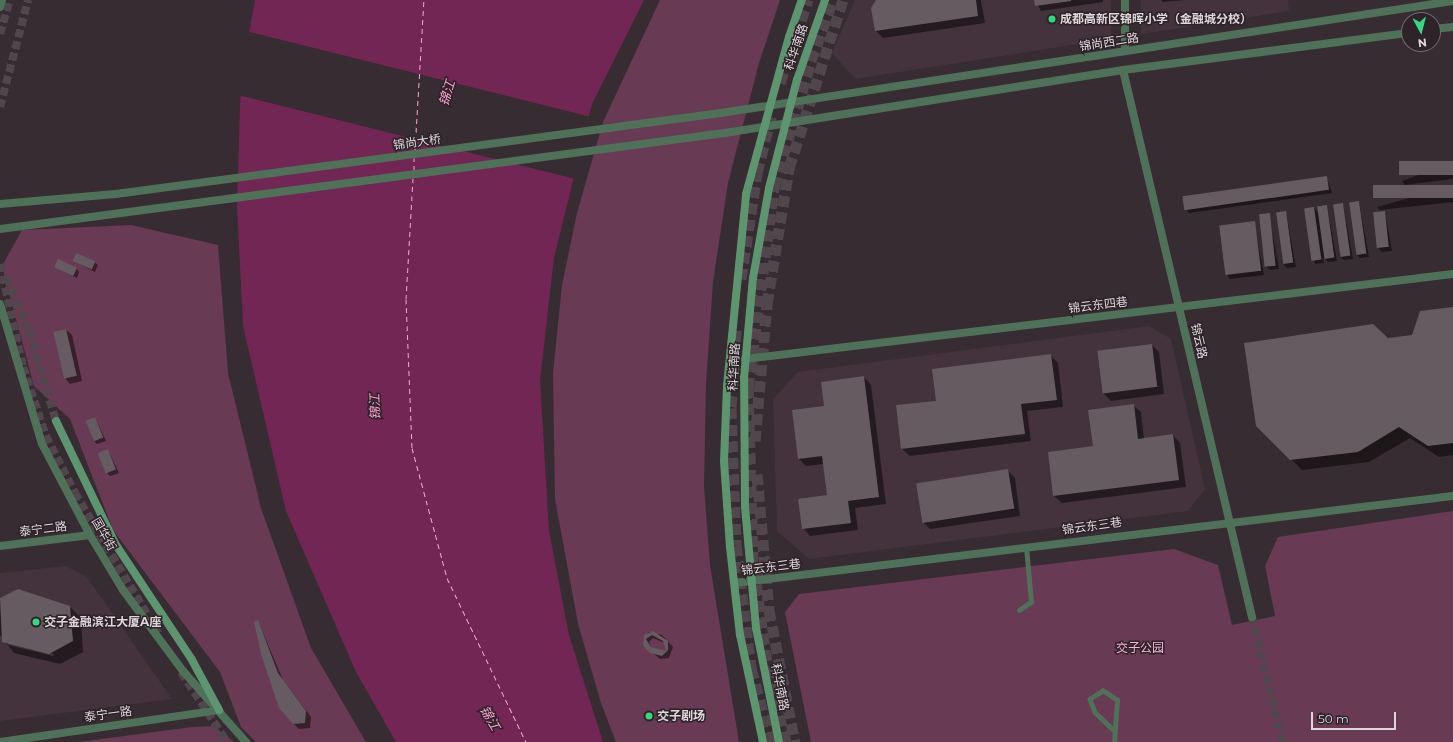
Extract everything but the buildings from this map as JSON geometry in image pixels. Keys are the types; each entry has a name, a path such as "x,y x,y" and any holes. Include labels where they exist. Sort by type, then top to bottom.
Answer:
{"main road":[{"name":"科华南路","path":"762,742 740,635 735,583 724,461 728,386 746,194 770,105 802,0"},
{"name":"科华南路","path":"779,742 756,628 745,506 745,359 753,278 769,188 793,102 825,0"},
{"path":"56,421 116,545 192,660 219,710"}],"street":[{"path":"0,7 2,0"},
{"path":"1125,0 1125,51"},
{"name":"锦尚西二路","path":"770,105 1453,1"},
{"path":"1441,28 1453,27"},
{"path":"0,229 121,215 724,133 765,125 787,123 1122,70 1401,34"},
{"name":"锦云路","path":"1122,70 1252,617"},
{"name":"锦尚大桥","path":"0,204 116,194 721,114 770,105"},
{"name":"锦云东四巷","path":"745,359 1453,274"},
{"name":"国华街","path":"0,304 42,444 90,535 123,590 183,671 246,742"},
{"name":"锦云东三巷","path":"735,583 1453,496"},
{"name":"泰宁二路","path":"0,546 90,535"},
{"name":"泰宁一路","path":"0,742 219,710"}],"lane":[{"path":"1019,610 1031,602 1026,547"},
{"path":"1114,742 1115,731 1117,700 1103,690 1090,700 1095,712 1115,731"}],"shaded area":[{"path":"855,0 1111,0 1111,39 855,79 832,53"},
{"path":"1141,0 1288,0 1289,11 1141,34"},
{"path":"1149,326 1171,339 1205,489 1188,511 809,559 777,531 773,399 798,372"},
{"path":"66,566 87,577 172,699 0,721 0,573"}],"green space":[{"path":"660,0 780,0 759,63 728,183 713,282 706,384 704,486 710,565 739,742 616,742 601,703 578,624 555,499 553,373 562,285 577,213 603,122"},
{"path":"131,225 218,245 228,373 261,508 311,648 366,742 256,742 241,727 220,672 113,530 70,419 34,386 2,266 22,230"},
{"name":"交子公园","path":"1453,511 1453,742 811,742 785,612 799,594 1174,549 1218,565 1232,625 1275,616 1265,566 1278,537"},
{"path":"214,726 234,742 78,742 192,727"}],"water":[{"name":"锦江","path":"255,0 644,0 592,104 554,258 540,380 549,531 569,635 603,742 396,742 356,672 286,511 243,326 237,206 241,76"}],"pier":[{"path":"244,30 591,117 576,179 228,92"}],"ferry route":[{"path":"415,150 424,0"},
{"path":"414,158 414,170"},
{"path":"413,178 406,299 412,448 447,578 526,742"}],"tunnel":[{"path":"0,34 10,0"},
{"path":"0,107 28,0"},
{"path":"780,83 808,0"},
{"path":"786,742 769,677 753,563 748,388 774,187 811,61 833,0"},
{"path":"755,441 767,304 789,168 843,0"},
{"path":"741,279 757,173 771,117"},
{"path":"0,264 23,367 46,436 75,493 158,633"},
{"path":"7,278 29,331 56,421"},
{"path":"736,330 731,408 736,545 751,668 771,742"},
{"path":"757,474 769,610 795,742"},
{"path":"1252,617 1283,742"},
{"path":"181,672 227,742"}],"place":[{"name":"成都高新区锦晖小学（金融城分校）","path":"1052,19"},
{"name":"交子金融滨江大厦A座","path":"36,622"},
{"name":"交子剧场","path":"649,716"}]}
